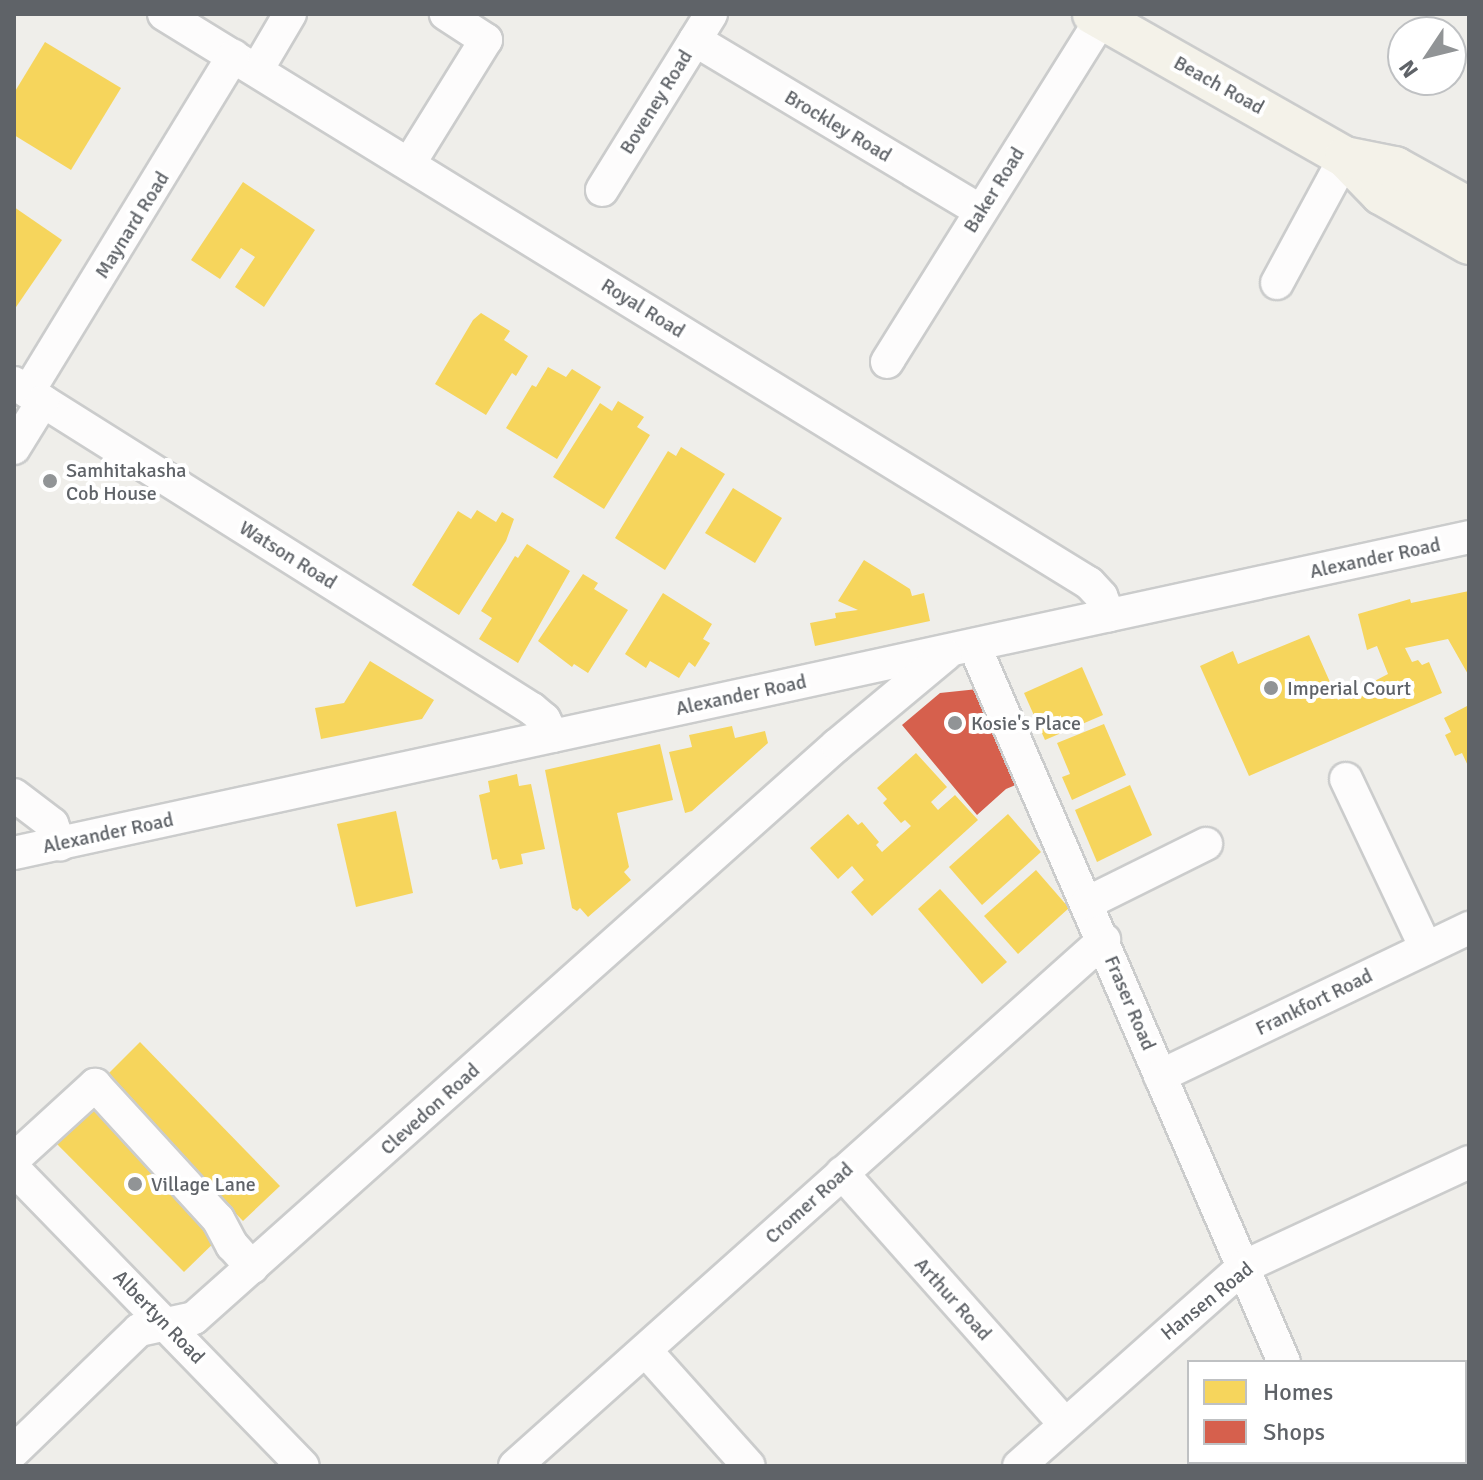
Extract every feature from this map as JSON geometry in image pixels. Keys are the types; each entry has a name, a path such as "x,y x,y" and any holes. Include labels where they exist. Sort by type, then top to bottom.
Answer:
{"main road":[{"name":"Beach Road","path":"1097,16 1345,157 1381,194 1469,244"},
{"name":"Beach Road","path":"1345,157 1395,167 1469,208"}],"street":[{"name":"Royal Road","path":"164,14 1089,583 1101,596 1109,615"},
{"name":"Maynard Road","path":"14,448 28,392 245,63 290,14"},
{"path":"409,164 486,40 446,14"},
{"name":"Baker Road","path":"887,362 1097,16"},
{"name":"Brockley Road","path":"703,27 981,211"},
{"name":"Boveney Road","path":"602,190 703,27"},
{"path":"1277,283 1345,157"},
{"name":"Watson Road","path":"28,392 532,709 544,719 553,736"},
{"name":"Alexander Road","path":"14,853 1469,537"},
{"name":"Clevedon Road","path":"14,1451 139,1330 194,1318 837,745 962,649"},
{"name":"Fraser Road","path":"962,649 1104,940 1283,1360"},
{"name":"Clevedon Road","path":"837,745 856,713 894,664"},
{"path":"838,674 848,689 856,713"},
{"path":"1346,779 1426,948"},
{"path":"14,795 52,824 60,844"},
{"path":"1087,903 1206,844"},
{"name":"Frankfort Road","path":"1160,1076 1469,928"},
{"name":"Cromer Road","path":"515,1466 1104,940"},
{"path":"14,1159 95,1085 218,1219 232,1245 252,1267"},
{"name":"Hansen Road","path":"1019,1466 1243,1267 1469,1162"},
{"name":"Albertyn Road","path":"14,1169 303,1466"},
{"name":"Arthur Road","path":"842,1173 1065,1424"},
{"path":"646,1351 749,1466"}],"building: Homes":[{"path":"45,42 121,88 71,170 14,135 14,93"},
{"path":"243,182 315,230 264,307 235,287 255,257 241,248 220,279 191,260"},
{"path":"14,207 62,240 14,310"},
{"path":"481,313 510,331 504,340 528,356 516,376 512,373 486,415 435,384 473,320"},
{"path":"548,367 566,377 572,369 601,387 557,459 506,428 532,385 536,387"},
{"path":"618,401 644,417 637,427 650,435 604,509 553,477 600,403 612,411"},
{"path":"681,447 725,474 665,570 615,538 668,451 676,456"},
{"path":"733,488 782,518 755,563 705,533"},
{"path":"477,510 496,522 502,512 514,519 506,541 459,615 412,585 458,511 471,519"},
{"path":"527,544 570,571 518,663 479,639 492,618 481,611 515,556 518,558"},
{"path":"864,560 910,589 912,596 924,593 930,621 815,646 810,623 836,618 835,613 858,610 838,601"},
{"path":"583,574 598,583 594,589 628,610 588,673 574,664 572,667 538,641"},
{"name":"Imperial Court","path":"1469,591 1469,676 1448,639 1405,648 1412,662 1418,660 1422,665 1429,662 1442,693 1249,776 1200,666 1233,651 1238,664 1309,635 1338,700 1388,674 1377,646 1367,650 1358,614 1410,599 1411,603"},
{"path":"663,593 712,624 703,639 710,643 695,667 689,662 679,678 650,661 646,668 625,654"},
{"path":"370,661 434,700 422,719 321,739 315,708 344,703"},
{"path":"1082,667 1103,715 1045,740 1024,693"},
{"path":"1469,705 1469,768 1462,753 1455,756 1445,735 1451,732 1444,718"},
{"path":"1104,724 1126,775 1072,800 1062,777 1070,774 1057,743"},
{"path":"732,726 735,738 765,731 768,743 692,811 685,813 669,752 692,747 689,735"},
{"path":"660,744 673,800 617,813 629,867 624,872 631,880 588,917 580,908 577,911 572,908 545,770"},
{"path":"916,753 947,787 931,802 938,810 955,795 978,820 872,916 851,892 864,880 852,866 838,879 810,848 848,814 858,825 862,822 879,842 876,845 882,852 911,826 905,820 901,823 883,803 887,799 877,788"},
{"path":"517,774 519,786 531,784 545,849 521,854 523,864 500,869 497,859 492,860 479,795 490,792 488,781"},
{"path":"1130,785 1152,835 1097,862 1075,810"},
{"path":"396,811 413,893 356,907 337,824"},
{"path":"1008,814 1041,852 982,905 949,867"},
{"path":"1036,870 1069,908 1018,954 984,916"},
{"path":"940,889 1007,962 982,984 918,909"},
{"name":"Village Lane","path":"140,1042 280,1186 243,1221 104,1078"},
{"name":"Village Lane","path":"86,1096 223,1234 184,1272 47,1134"}],"building: Shops":[{"path":"978,689 1018,784 1006,789 977,815 902,725 940,693"}],"place":[{"name":"Samhitakasha Cob House","path":"50,481"},
{"name":"Imperial Court","path":"1271,688"},
{"name":"Kosie's Place","path":"955,723"},
{"name":"Village Lane","path":"135,1184"}]}
